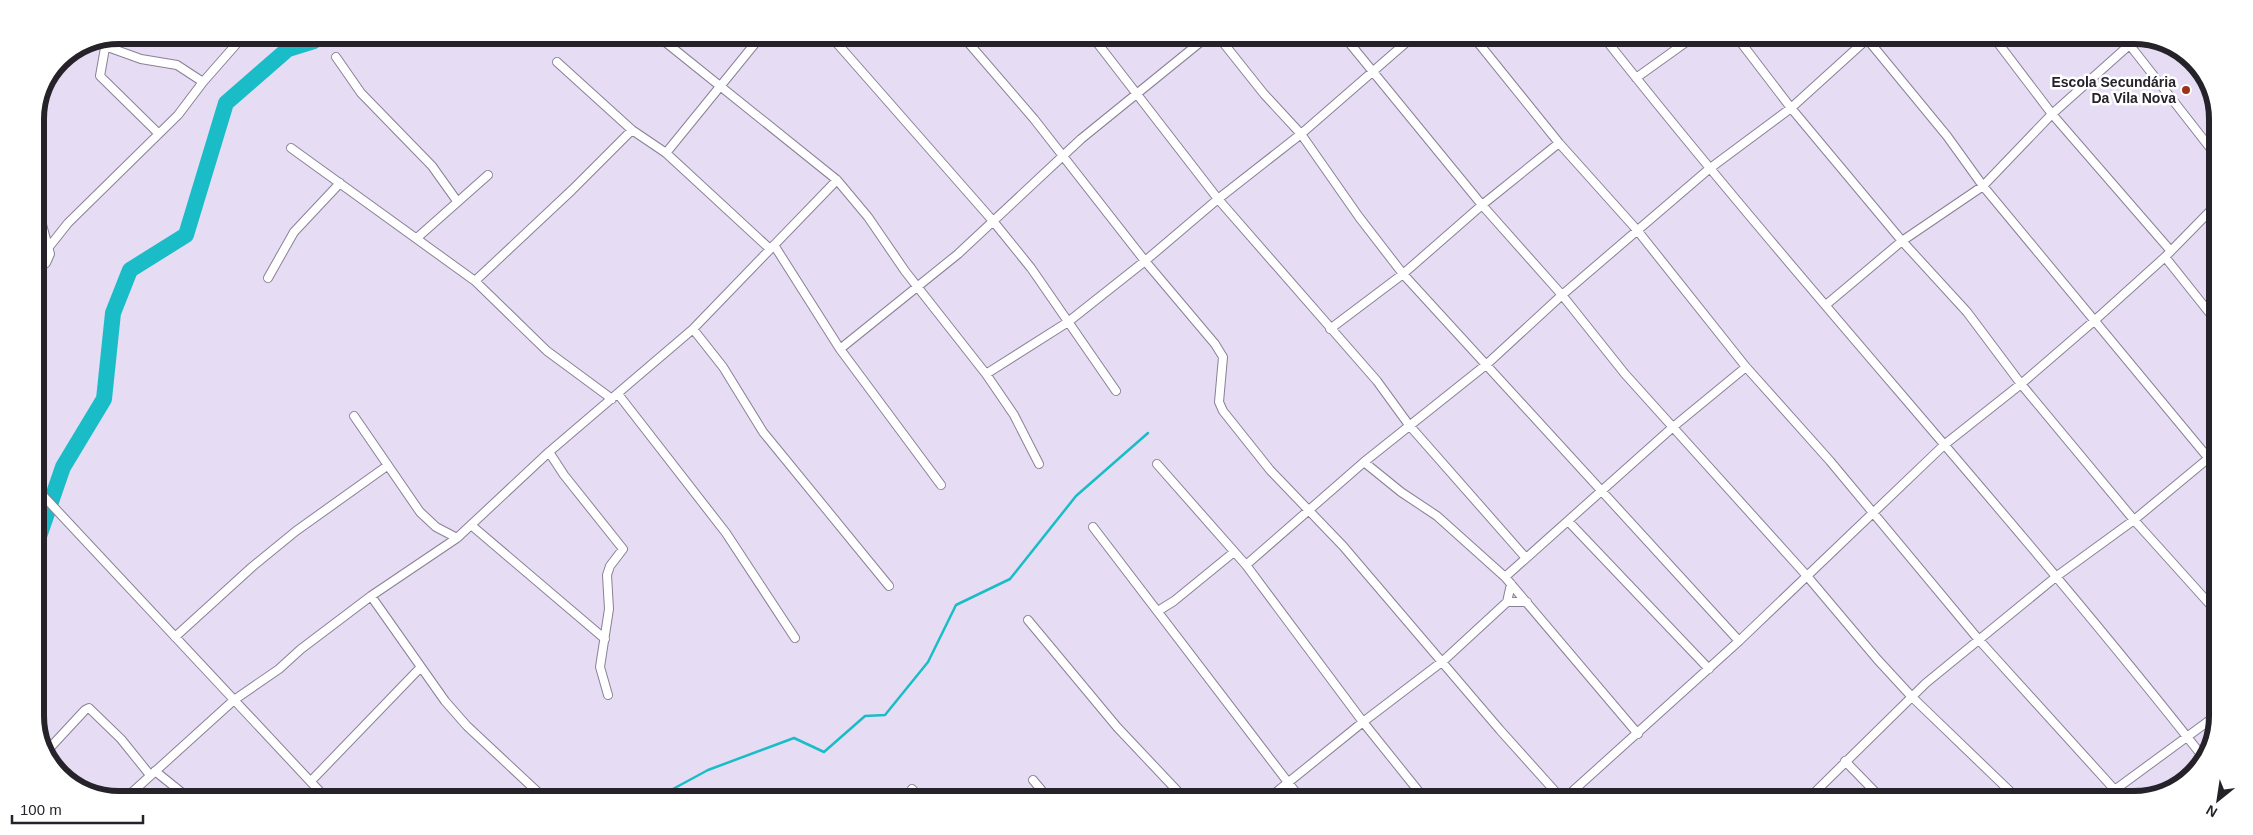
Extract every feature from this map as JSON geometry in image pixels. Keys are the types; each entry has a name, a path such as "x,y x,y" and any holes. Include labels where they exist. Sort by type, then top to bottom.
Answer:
{"street":[{"path":"49,247 68,223 178,116 203,82 236,44"},
{"path":"668,44 837,180 859,205 905,270 986,374 1014,416 1039,464"},
{"path":"666,152 755,44"},
{"path":"839,44 993,221 1030,268 1116,392"},
{"path":"969,44 1063,156 1145,261 1215,344 1223,357 1220,407 1270,470 1343,546 1500,730 1556,791"},
{"path":"1098,44 1218,199 1377,381 1409,425 1526,558"},
{"path":"840,349 920,287 1063,156 1198,44"},
{"path":"1224,44 1264,94 1301,134 1358,217 1403,274 1739,641"},
{"path":"1350,44 1482,205 1562,295 1625,374 1807,576 1912,697 2010,791"},
{"path":"986,374 1068,322 1145,261 1218,199 1301,134 1405,44"},
{"path":"1479,44 1559,143 1637,230 1746,366 1874,512 1979,640 2115,789"},
{"path":"1609,44 1709,169 1827,304 1944,445 2057,576 2200,754"},
{"path":"1636,78 1683,44"},
{"path":"1742,44 1791,108 1902,241 1967,312 2021,384 2134,520 2209,604"},
{"path":"1246,565 1364,462 1487,364 1562,295 1709,169 1791,108 1863,44"},
{"path":"1816,791 1912,697 1979,640 2057,576 2134,520 2209,458 1983,186 1941,129 1870,44"},
{"path":"1998,44 2052,114 2170,250"},
{"path":"1827,304 1902,241 1983,186 2052,114 2127,44"},
{"path":"2132,44 2209,146"},
{"path":"101,46 152,62 177,65 203,82"},
{"path":"105,48 100,76 158,134"},
{"path":"336,57 361,93 432,166 457,201"},
{"path":"557,62 632,130 666,152 772,247 840,349 941,485"},
{"path":"475,281 572,190 632,130"},
{"path":"1330,329 1403,274 1482,205 1559,143"},
{"path":"291,148 475,281 547,351 615,397 726,533 795,638"},
{"path":"418,238 488,175"},
{"path":"133,791 234,700 279,669 300,649 371,596 457,538 549,452 693,329 837,180"},
{"path":"268,278 294,232 340,183"},
{"path":"1572,791 1638,734 1739,641 1944,445 2021,384 2094,320 2165,257 2209,212"},
{"path":"44,230 49,247 49,259 44,263"},
{"path":"2165,257 2209,312"},
{"path":"693,329 722,367 763,432 890,586"},
{"path":"1505,577 1601,490 1746,366"},
{"path":"354,416 420,512 436,527 457,538"},
{"path":"549,452 564,475 623,549 608,569 609,609 600,667 608,695"},
{"path":"1364,462 1400,492 1437,516 1505,577 1638,734"},
{"path":"1157,464 1246,565 1363,722 1418,791"},
{"path":"175,637 252,567 296,531 387,466"},
{"path":"44,497 320,791"},
{"path":"1568,521 1708,669"},
{"path":"471,525 605,639"},
{"path":"1093,527 1295,791"},
{"path":"1158,611 1234,552"},
{"path":"1279,791 1363,722 1443,661 1507,602 1511,584"},
{"path":"371,596 420,668 467,726 537,791"},
{"path":"1507,602 1527,602"},
{"path":"1028,620 1117,727 1177,791"},
{"path":"311,781 420,668"},
{"path":"51,747 89,708 122,739 153,773 179,791"},
{"path":"2112,791 2209,721"},
{"path":"1845,761 1873,791"},
{"path":"1033,780 1042,791"}],"waterway":[{"path":"44,522 63,467 104,399 113,313 130,270 186,235 226,103 288,49 304,44"},
{"path":"669,791 708,770 794,738 824,752 865,716 885,715 928,662 956,605 1010,579 1076,496 1148,433"}],"place":[{"name":"Escola Secundária Da Vila Nova","path":"2186,90"}]}
